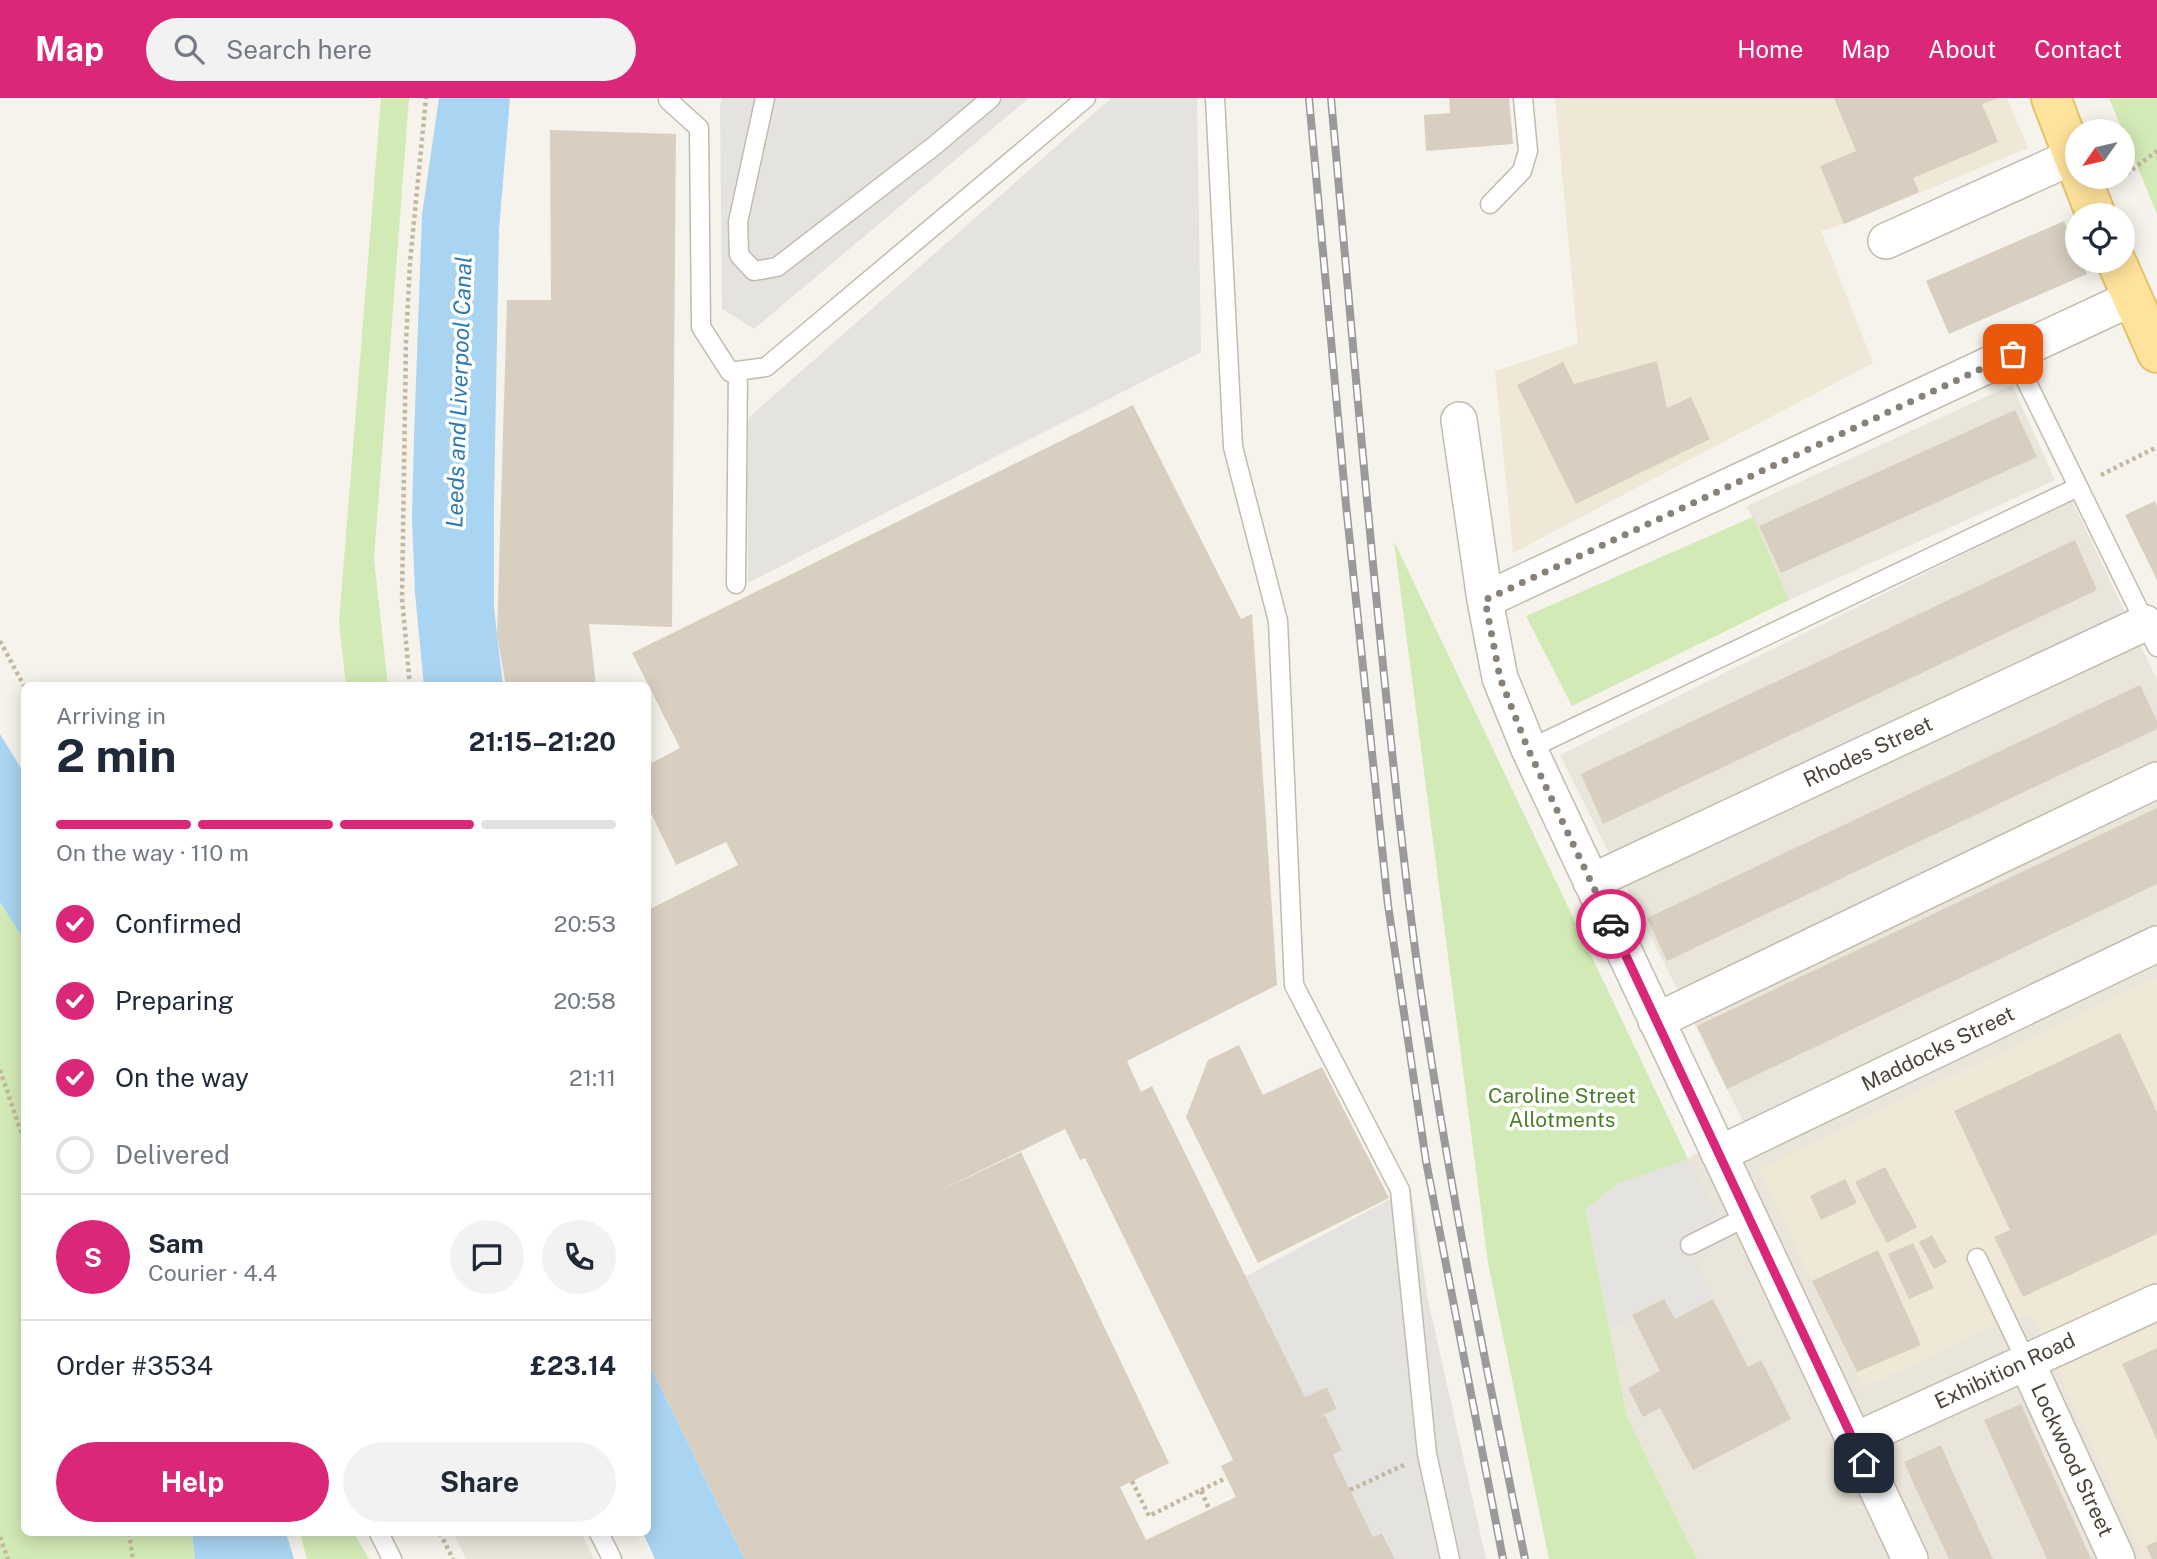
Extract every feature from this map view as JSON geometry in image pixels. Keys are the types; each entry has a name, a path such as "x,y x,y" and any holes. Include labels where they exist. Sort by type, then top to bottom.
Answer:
{"main road":[{"path":"2051,98 2065,135"},
{"path":"2121,273 2157,354"}],"street":[{"path":"1886,241 2065,171"},
{"path":"1485,600 2132,298"},
{"path":"1459,420 1485,600 1500,678 1528,749 1910,1559"},
{"name":"Rhodes Street","path":"1591,882 2151,635"},
{"path":"1656,1021 2157,780"},
{"name":"Maddocks Street","path":"1719,1154 2157,944"},
{"name":"Exhibition Road","path":"1854,1441 2157,1302"},
{"name":"Lockwood Street","path":"2026,1361 2117,1559"}],"lane":[{"path":"765,98 738,222 739,255 754,271 777,267 934,146 991,98"},
{"path":"668,100 699,128 701,327 730,372 766,367 1086,98"},
{"path":"1216,98 1233,447 1278,621 1294,985 1400,1190 1427,1454 1450,1559"},
{"path":"1490,204 1522,171 1528,151 1522,98"},
{"path":"2013,354 2151,635"},
{"path":"736,584 738,371"},
{"path":"1528,749 2078,487"},
{"path":"1690,1244 1748,1216"},
{"path":"1977,1258 2026,1361"},
{"path":"380,1536 391,1559"},
{"path":"600,1536 612,1559"}],"path":[{"path":"410,682 402,598 407,342 410,262 426,98"},
{"path":"2078,487 2157,447"},
{"path":"0,641 22,682"},
{"path":"0,1070 21,1132"},
{"path":"1350,1490 1427,1454"},
{"path":"1132,1481 1149,1516 1224,1479"},
{"path":"1201,1490 1209,1509"},
{"path":"0,1536 8,1559"},
{"path":"129,1536 133,1559"},
{"path":"442,1536 453,1559"}],"shaded area":[{"path":"722,98 1029,98 754,329 722,309"},
{"path":"1111,98 1197,98 1201,352 748,583 747,419"},
{"path":"1555,98 2007,98 2028,148 1821,231 1873,363 1513,553 1495,371 1578,344"},
{"path":"2012,385 2055,480 1789,600 1747,506"},
{"path":"2072,500 2157,680 2157,1559 1697,1559 1627,1417 1586,1209 1617,1184 1688,1159 1744,1123 1560,755"},
{"path":"2157,977 2157,1559 2144,1559 2031,1313 1985,1330 1863,1388 1759,1169"},
{"path":"1688,1159 1729,1239 1693,1256 1713,1299 1675,1319 1664,1299 1610,1329 1586,1209 1617,1184"},
{"path":"1411,1188 1428,1300 1486,1559 1395,1559 1383,1533 1373,1537 1333,1455 1342,1450 1325,1415 1338,1409 1327,1387 1305,1397 1246,1276"},
{"path":"454,1536 582,1536 594,1559 466,1559"}],"green space":[{"path":"381,98 409,98 374,559 388,682 346,682 339,622"},
{"path":"2109,98 2157,98 2157,214 2135,161 2135,119 2118,119"},
{"path":"1753,517 1789,600 1572,706 1526,616"},
{"name":"Caroline Street Allotments","path":"1394,541 1688,1159 1617,1184 1586,1210 1627,1417 1697,1559 1549,1559 1488,1263"},
{"path":"0,902 21,935 21,1536 192,1536 195,1559 0,1559"},
{"path":"301,1536 356,1536 369,1559 307,1559"}],"water":[{"name":"Leeds and Liverpool Canal","path":"439,98 510,98 499,229 494,503 494,608 503,682 424,682 415,593 412,519 422,215"},
{"path":"0,734 21,768 21,935 0,902"},
{"path":"651,1368 745,1559 655,1559 644,1536 651,1536"},
{"path":"192,1536 287,1536 294,1559 195,1559"}],"building":[{"path":"1449,98 1509,98 1513,144 1426,151 1424,115 1450,113"},
{"path":"1834,98 1998,98 1982,104 1998,142 1913,178 1919,192 1844,224 1820,166 1856,151"},
{"path":"550,130 676,134 672,627 589,624 596,682 505,682 497,635 507,300 551,300"},
{"path":"2064,221 2065,273 2087,274 1949,334 1926,281"},
{"path":"1657,361 1667,408 1691,397 1710,439 1576,504 1517,385 1563,362 1574,384"},
{"path":"1133,405 1241,619 1252,614 1277,985 1127,1061 1141,1092 1152,1086 1305,1397 1327,1387 1337,1409 1315,1419 1325,1415 1342,1450 1333,1455 1350,1490 1373,1537 1382,1533 1395,1559 745,1559 651,1368 651,908 738,865 726,842 676,865 651,813 651,763 680,748 651,691 651,682 647,682 632,653","holes":["1065,1129 1080,1160 1085,1158 1233,1460 1221,1466 1236,1497 1146,1540 1120,1487 1169,1463 1021,1152 927,1197"]},
{"path":"2015,410 2037,457 1781,573 1759,526"},
{"path":"2155,501 2157,506 2157,580 2125,515"},
{"path":"2075,540 2097,590 1603,824 1581,774"},
{"path":"2140,685 2157,721 2157,729 1667,961 1647,918"},
{"path":"2157,808 2157,884 1727,1089 1697,1026"},
{"path":"2120,1033 2157,1112 2157,1234 2023,1297 1994,1237 2010,1230 1954,1111"},
{"path":"1239,1045 1263,1095 1322,1067 1389,1198 1258,1263 1186,1117 1208,1060"},
{"path":"1885,1167 1917,1227 1887,1243 1855,1182"},
{"path":"1845,1179 1857,1203 1821,1220 1810,1196"},
{"path":"1932,1235 1947,1262 1934,1269 1919,1242"},
{"path":"1913,1243 1934,1288 1909,1299 1888,1254"},
{"path":"1878,1250 1921,1345 1857,1372 1812,1281"},
{"path":"1664,1299 1675,1319 1713,1299 1748,1367 1761,1360 1791,1419 1693,1470 1660,1408 1643,1417 1628,1388 1660,1371 1632,1315"},
{"path":"2157,1348 2157,1440 2122,1364"},
{"path":"2021,1404 2091,1559 2047,1559 1984,1420"},
{"path":"1941,1445 1993,1559 1949,1559 1916,1489 1904,1462"},
{"path":"2157,1541 2157,1559 2152,1559 2146,1546"}],"railway":[{"path":"1309,98 1346,505 1388,905 1426,1161 1503,1559"},
{"path":"1331,98 1397,802 1420,985 1461,1232 1525,1559"}],"way so far":[{"path":"1611,924 1528,749 1500,678 1485,600 2013,354"}],"route":[{"path":"1611,924 1864,1463"}]}
